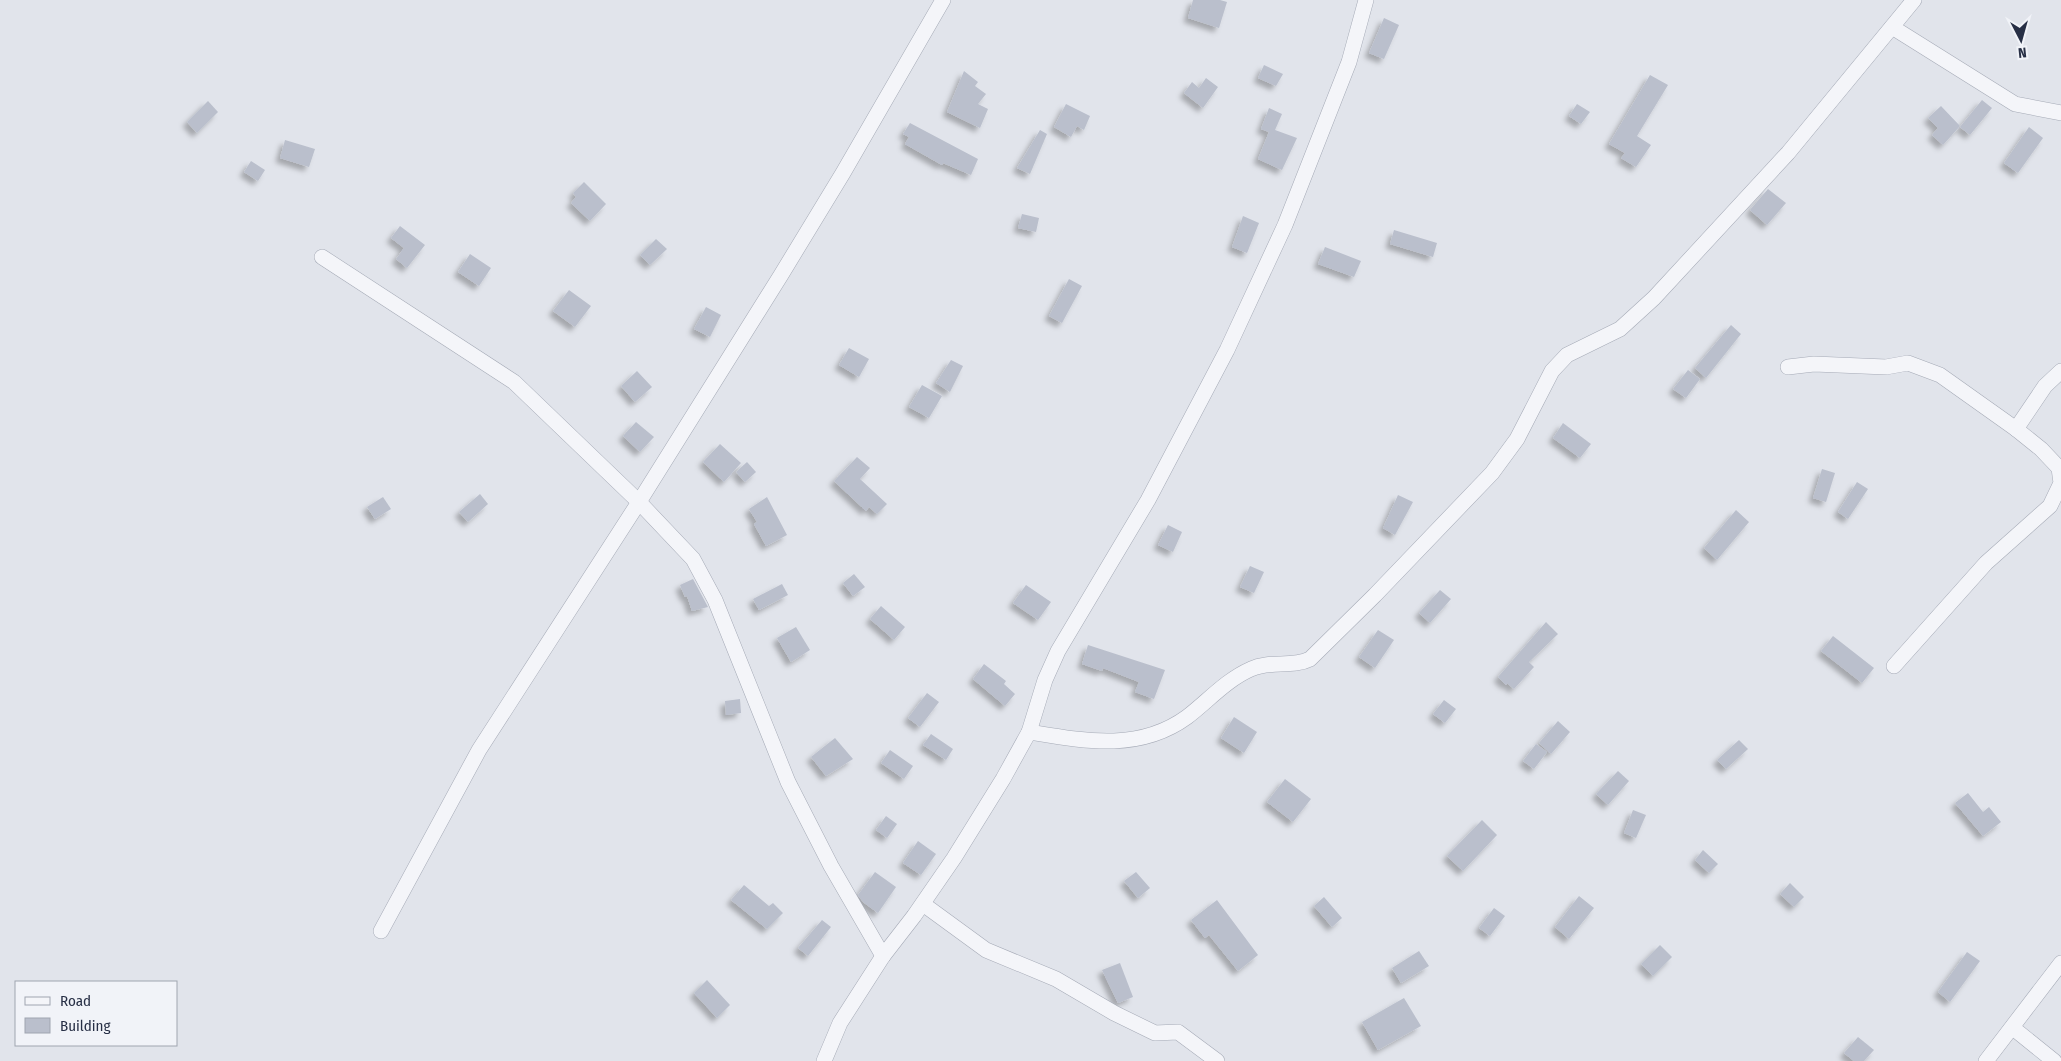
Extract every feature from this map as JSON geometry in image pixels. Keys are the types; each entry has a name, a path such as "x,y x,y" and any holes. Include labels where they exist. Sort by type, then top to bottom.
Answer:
{"street":[{"path":"381,931 479,750 639,502 843,173 943,0"},
{"path":"824,1061 840,1023 883,956 923,904 1004,779 1029,732 1045,680 1058,651 1148,500 1227,350 1285,226 1349,62 1366,0"},
{"path":"1029,732 1082,740 1132,740 1156,735 1173,727 1237,676 1251,668 1272,663 1299,663 1310,659 1375,595 1492,473 1517,439 1552,371 1559,362 1567,355 1620,329 1654,298 1788,153 1914,0"},
{"path":"1892,27 2015,104 2061,113"},
{"path":"322,257 514,382 639,502 693,559 706,581 788,782 831,866 883,956"},
{"path":"1788,367 1814,364 1886,367 1908,363 1940,375 2016,429 2042,450 2059,468 2061,483 2050,506 1986,563 1894,666"},
{"path":"2016,429 2045,386 2061,371"},
{"path":"923,904 986,950 1056,979 1114,1013 1155,1033 1178,1032 1217,1061"},
{"path":"1986,1061 2061,963"},
{"path":"2013,1028 2054,1061"}],"building":[{"path":"1193,0 1220,0 1227,2 1219,28 1188,18"},
{"path":"1384,18 1399,25 1384,59 1369,53"},
{"path":"1264,65 1283,74 1276,86 1258,78"},
{"path":"964,71 978,82 975,86 986,94 978,104 988,109 980,128 947,112"},
{"path":"1650,75 1668,85 1637,136 1651,145 1636,167 1621,158 1625,153 1609,144"},
{"path":"1206,78 1218,87 1203,108 1184,93 1192,82 1199,88"},
{"path":"1982,100 1992,108 1970,135 1960,127"},
{"path":"208,101 218,112 197,133 187,122"},
{"path":"1066,104 1090,116 1084,130 1077,126 1071,137 1054,127"},
{"path":"1577,104 1590,112 1581,124 1569,116"},
{"path":"1941,106 1960,126 1943,145 1932,135 1938,128 1928,118"},
{"path":"1269,108 1282,114 1275,130 1297,138 1282,170 1258,159 1269,132 1261,129"},
{"path":"910,123 978,159 971,175 943,163 942,165 905,144 909,137 903,134"},
{"path":"2029,127 2043,138 2018,173 2004,163"},
{"path":"1040,130 1047,134 1030,174 1017,168"},
{"path":"285,140 315,149 309,167 280,158"},
{"path":"251,161 265,170 258,181 244,172"},
{"path":"584,182 606,204 590,221 571,203 576,197 573,193"},
{"path":"1768,189 1786,203 1767,225 1750,210"},
{"path":"1022,214 1039,218 1036,232 1018,228"},
{"path":"1243,216 1259,223 1247,253 1232,247"},
{"path":"400,226 425,245 407,268 396,259 404,248 391,238"},
{"path":"1394,230 1437,243 1433,257 1390,244"},
{"path":"656,239 667,249 650,265 640,255"},
{"path":"1325,247 1361,261 1354,277 1318,264"},
{"path":"470,254 491,268 479,286 458,272"},
{"path":"1069,279 1082,286 1062,323 1049,316"},
{"path":"569,290 591,306 575,327 553,311"},
{"path":"706,307 721,315 710,337 694,329"},
{"path":"1731,325 1741,334 1706,378 1695,368"},
{"path":"849,348 869,359 859,377 839,365"},
{"path":"951,360 963,366 950,392 936,383"},
{"path":"1688,370 1700,379 1686,398 1673,389"},
{"path":"637,371 652,387 635,402 621,386"},
{"path":"922,385 942,396 929,418 909,407"},
{"path":"636,422 654,437 640,452 623,436"},
{"path":"1563,423 1591,444 1580,458 1553,438"},
{"path":"720,444 741,463 724,482 703,462"},
{"path":"857,457 870,468 860,479 887,504 877,514 869,507 866,511 834,481"},
{"path":"747,462 756,472 745,482 736,472"},
{"path":"1822,469 1835,473 1826,502 1813,498"},
{"path":"1857,482 1868,489 1848,519 1838,512"},
{"path":"480,494 488,504 468,522 459,512"},
{"path":"1398,495 1413,502 1395,535 1383,528"},
{"path":"383,497 391,509 375,519 367,507"},
{"path":"767,497 787,535 766,546 754,524 757,522 749,509"},
{"path":"1736,510 1749,522 1717,560 1704,548"},
{"path":"1168,525 1182,532 1173,552 1158,545"},
{"path":"1250,566 1264,572 1254,593 1240,587"},
{"path":"854,574 865,587 853,596 843,583"},
{"path":"693,579 708,607 692,611 687,596 685,597 680,585"},
{"path":"782,584 788,595 759,610 753,599"},
{"path":"1026,585 1051,602 1038,620 1013,603"},
{"path":"1440,590 1451,599 1430,623 1419,613"},
{"path":"881,606 905,627 894,640 870,619"},
{"path":"1546,622 1558,634 1529,662 1534,667 1514,689 1507,683 1506,685 1498,677"},
{"path":"796,627 810,650 791,662 777,638"},
{"path":"1378,630 1394,640 1375,668 1359,657"},
{"path":"1833,636 1874,668 1862,683 1821,651"},
{"path":"1088,645 1165,670 1154,699 1135,692 1139,682 1103,668 1102,671 1082,664"},
{"path":"984,664 1006,681 1004,684 1015,694 1005,706 973,679"},
{"path":"927,693 939,702 920,727 908,718"},
{"path":"740,699 741,713 726,715 725,701"},
{"path":"1444,700 1456,709 1445,723 1433,714"},
{"path":"1234,717 1257,732 1244,753 1221,738"},
{"path":"1558,721 1570,732 1551,754 1539,743"},
{"path":"931,734 953,749 946,760 923,745"},
{"path":"835,738 853,759 826,776 811,757"},
{"path":"1739,740 1748,749 1726,769 1717,760"},
{"path":"1536,744 1547,752 1534,769 1523,761"},
{"path":"890,750 913,766 904,779 881,763"},
{"path":"1618,771 1629,781 1608,805 1596,794"},
{"path":"1285,779 1311,799 1293,822 1267,802"},
{"path":"1968,793 1983,812 1989,807 2001,822 1983,836 1955,803"},
{"path":"1633,810 1646,815 1636,838 1624,833"},
{"path":"886,816 897,824 887,838 876,830"},
{"path":"1482,820 1497,835 1463,871 1447,856"},
{"path":"918,841 936,854 921,875 903,863"},
{"path":"1703,850 1718,864 1709,873 1695,860"},
{"path":"875,872 896,887 878,913 863,902 858,895"},
{"path":"1136,872 1150,888 1138,898 1124,881"},
{"path":"1790,883 1804,897 1794,907 1780,894"},
{"path":"744,885 769,906 773,903 783,913 767,929 731,900"},
{"path":"1579,896 1594,908 1569,939 1555,927"},
{"path":"1324,897 1342,918 1332,927 1314,906"},
{"path":"1217,900 1258,955 1238,971 1209,935 1205,938 1191,920"},
{"path":"1494,908 1505,916 1490,936 1479,928"},
{"path":"822,920 831,927 808,956 798,948"},
{"path":"1660,945 1672,957 1653,976 1641,964"},
{"path":"1419,951 1429,966 1401,983 1392,968"},
{"path":"1967,952 1980,961 1950,1002 1938,992"},
{"path":"1120,963 1133,997 1118,1003 1102,970"},
{"path":"707,980 730,1005 717,1018 694,993"},
{"path":"1404,998 1421,1026 1378,1050 1362,1022"},
{"path":"1858,1037 1874,1050 1864,1061 1854,1061 1844,1053"}]}
